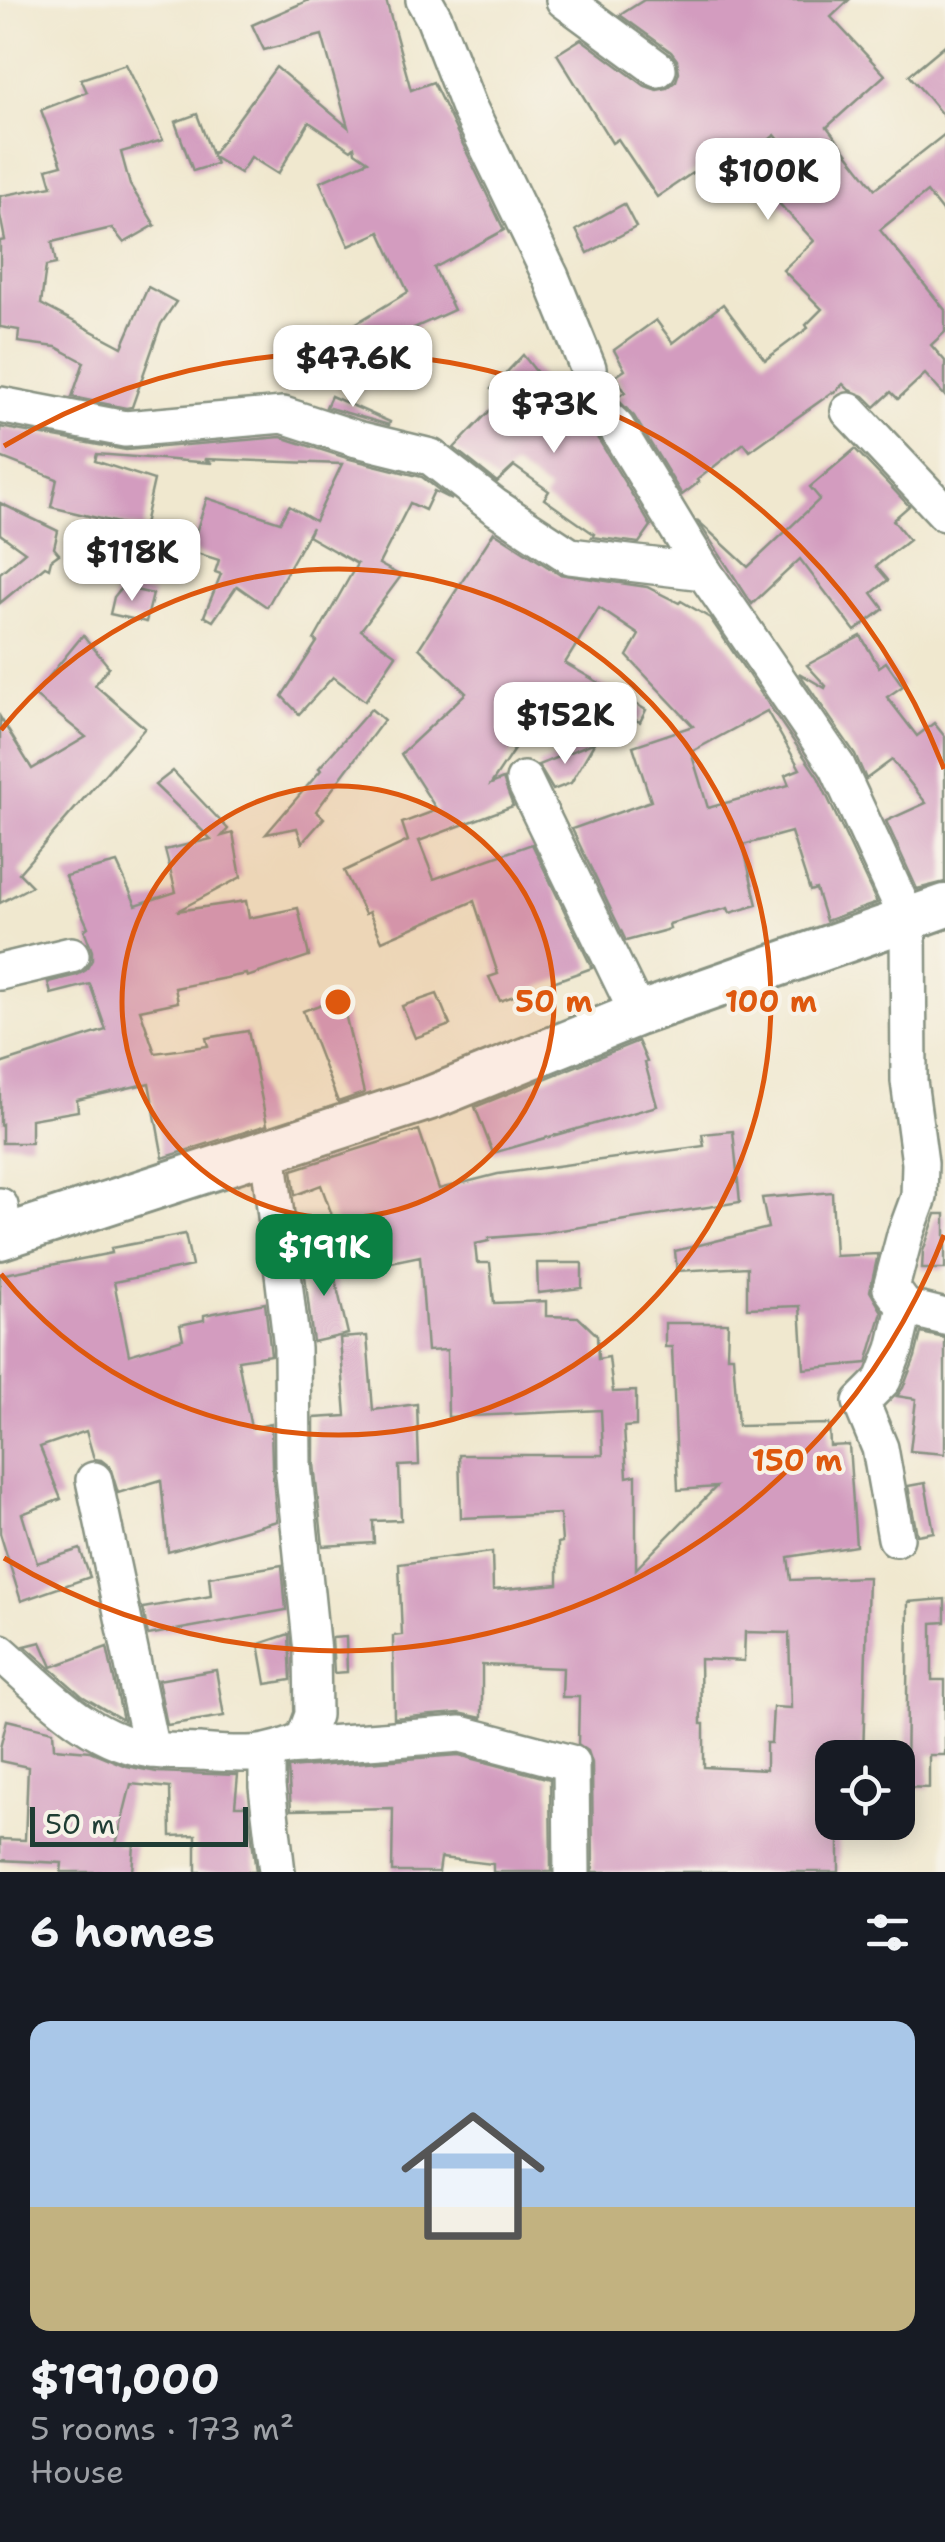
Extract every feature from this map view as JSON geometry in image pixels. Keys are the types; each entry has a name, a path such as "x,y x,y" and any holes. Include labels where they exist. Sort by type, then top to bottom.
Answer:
{"street":[{"path":"424,0 469,108 551,276 588,368 592,403 616,427 704,572 837,766 926,913 909,1081 920,1164 919,1197 904,1235 891,1288 904,1308 945,1317"},
{"path":"564,0 658,69"},
{"path":"0,405 125,429 283,415 431,457 494,506 570,556 704,572"},
{"path":"849,412 945,513"},
{"path":"524,780 638,1014"},
{"path":"2,1227 268,1150 433,1097 638,1014 926,913"},
{"path":"0,972 71,954"},
{"path":"268,1150 292,1348 294,1466 312,1652 312,1714 304,1738 277,1750"},
{"path":"896,1538 880,1448 861,1402 883,1380 904,1308"},
{"path":"94,1480 151,1750"},
{"path":"0,1652 84,1725 151,1750 250,1756 277,1750 461,1734 571,1762 572,1872"},
{"path":"277,1750 267,1787 277,1872"}],"building":[{"path":"309,0 386,0 411,90 433,82 504,230 434,268 454,310 385,341 362,375 330,339 408,292 380,232 349,246 320,182 368,161 354,147 351,150 309,122 278,174 251,157 240,173 213,157 216,164 193,171 175,122 197,114 212,155 276,67 348,127 322,35 264,50 252,25"},
{"path":"644,0 849,0 831,17 885,75 827,127 875,189 945,134 945,215 927,192 880,230 945,310 945,332 931,345 945,361 945,396 925,374 898,399 891,392 875,407 843,384 750,451 744,443 682,495 634,416 616,398 625,392 616,376 625,370 614,350 656,320 673,343 723,304 765,360 808,328 806,325 822,309 783,270 814,241 775,199 805,172 775,135 744,160 732,146 657,197 618,139 612,143 557,54 581,39 645,86 667,88 676,81 677,60 620,15"},
{"path":"945,45 945,118 909,75"},
{"path":"126,64 163,140 121,152 130,185 155,225 124,243 112,228 52,242 56,264 46,266 41,304 122,347 148,287 176,302 161,324 132,407 126,408 72,397 84,362 56,347 18,342 19,330 0,327 0,241 5,240 0,196 52,186 47,169 62,165 41,110 87,92 81,79"},
{"path":"624,204 636,227 588,253 576,230"},
{"path":"523,355 562,404 569,399 576,417 599,440 651,526 639,543 592,537 594,534 544,499 549,491 514,466 497,482 454,448 503,397 491,389"},
{"path":"331,396 390,422 389,425 326,407"},
{"path":"0,427 126,450 281,437 422,477 452,500 434,491 425,510 410,503 379,564 401,576 361,630 396,655 365,701 333,677 299,714 282,696 317,642 314,640 357,564 308,536 312,527 267,607 237,586 213,621 204,616 221,574 215,572 219,560 190,551 207,498 280,522 289,506 315,521 342,464 204,459 212,463 97,454 95,461 154,480 143,529 51,507 57,479 0,457"},
{"path":"855,449 909,506 893,520 909,540 876,566 888,580 872,593 884,609 855,631 800,559 752,604 697,520 748,567 820,499 810,487"},
{"path":"0,503 58,531 54,548 59,554 51,560 49,568 45,566 0,603 0,573 25,552 0,534"},
{"path":"494,532 559,574 647,587 681,601 710,618 818,777 877,903 826,921 816,889 810,891 791,832 743,845 757,905 730,913 728,908 669,924 670,929 626,941 572,829 651,801 633,746 693,726 627,656 639,635 599,608 565,663 646,710 640,722 563,692 571,711 549,697 491,784 503,779 513,806 419,841 434,879 532,844 592,968 500,1001 489,977 498,974 474,901 382,941 344,871 408,841 402,823 437,810 401,754 466,693 419,648","holes":["767,711 800,769 785,775 789,785 708,808 691,752"]},
{"path":"122,587 153,594 146,622 110,614 114,597"},
{"path":"83,635 109,667 95,685 145,728 19,873 32,886 0,903 0,717 32,769 86,737 34,695"},
{"path":"861,636 879,667 886,662 903,686 887,697 917,736 934,723 945,737 945,882 917,889 886,821 926,803 892,760 866,779 855,754 799,673 825,688 807,665"},
{"path":"371,709 384,720 316,811 324,818 302,843 297,828 266,834 319,768"},
{"path":"595,742 571,783 553,790 538,765"},
{"path":"173,771 228,829 222,836 233,833 241,877 177,911 246,901 249,918 298,908 309,956 247,977 246,974 175,988 178,1002 140,1010 155,1053 208,1046 206,1038 248,1031 267,1125 163,1158 149,1083 77,1100 78,1111 31,1119 31,1143 2,1143 0,1064 106,1030 90,984 51,994 48,982 77,975 92,960 84,930 88,927 65,876 117,863 136,905 176,892 165,850 211,839 155,785"},
{"path":"437,994 450,1025 415,1038 402,1006"},
{"path":"341,997 364,1093 338,1102 303,1011"},
{"path":"638,1041 657,1106 493,1153 475,1107"},
{"path":"419,1130 439,1189 498,1174 704,1146 702,1134 733,1131 740,1202 489,1238 475,1244 477,1263 490,1263 494,1303 546,1301 546,1316 578,1317 597,1335 598,1359 609,1357 613,1392 636,1391 636,1426 624,1427 627,1477 636,1475 636,1569 716,1487 678,1490 672,1347 665,1347 665,1323 728,1323 727,1356 733,1356 738,1426 829,1424 830,1446 849,1445 856,1546 788,1557 791,1580 868,1577 863,1740 815,1740 815,1840 839,1840 839,1872 593,1872 592,1763 588,1751 578,1744 579,1697 562,1697 563,1668 482,1665 482,1718 459,1713 394,1718 393,1636 402,1635 399,1564 492,1552 493,1590 558,1584 560,1514 461,1518 459,1455 603,1455 601,1410 448,1417 447,1350 427,1351 420,1256 352,1270 321,1185 295,1195 292,1170","holes":["745,1632 789,1633 791,1708 773,1707 766,1770 704,1767 700,1659 744,1661"]},
{"path":"832,1192 835,1256 878,1254 870,1291 882,1312 867,1363 804,1369 800,1306 747,1308 747,1267 677,1271 675,1251 768,1228 762,1198"},
{"path":"936,1214 945,1214 945,1269 922,1269 923,1251"},
{"path":"185,1234 192,1266 114,1282 129,1355 183,1339 180,1325 204,1320 204,1315 265,1303 271,1355 238,1360 251,1428 271,1424 277,1521 168,1552 161,1480 118,1493 110,1467 94,1459 86,1431 40,1447 61,1499 22,1514 37,1563 80,1549 90,1577 21,1601 0,1533 0,1275"},
{"path":"329,1253 348,1334 313,1342 303,1259"},
{"path":"537,1263 582,1263 582,1288 538,1293"},
{"path":"921,1333 945,1338 945,1454 910,1451 916,1399 897,1396"},
{"path":"367,1336 373,1410 417,1404 419,1465 399,1466 401,1520 373,1521 374,1543 323,1546 314,1464 314,1418 346,1416 340,1338"},
{"path":"925,1483 934,1532 917,1535 908,1486"},
{"path":"282,1565 286,1610 148,1635 143,1608 211,1596 209,1577"},
{"path":"945,1599 945,1622 932,1623 932,1680 945,1680 945,1755 929,1755 929,1788 915,1787 915,1740 907,1740 908,1602"},
{"path":"289,1634 291,1680 266,1684 259,1644"},
{"path":"346,1637 347,1672 334,1673 332,1638"},
{"path":"41,1642 52,1667 107,1647 123,1720 82,1696 25,1646"},
{"path":"216,1670 224,1716 167,1725 158,1680"},
{"path":"7,1720 53,1731 54,1748 90,1751 126,1766 157,1772 238,1775 235,1806 248,1806 256,1872 196,1872 196,1835 171,1836 170,1788 131,1784 116,1844 134,1845 132,1872 61,1872 62,1863 0,1860 0,1839 25,1840 28,1767 0,1761"},
{"path":"459,1755 550,1779 551,1872 493,1872 493,1864 441,1858 439,1872 392,1872 393,1808 291,1810 288,1768"}]}
